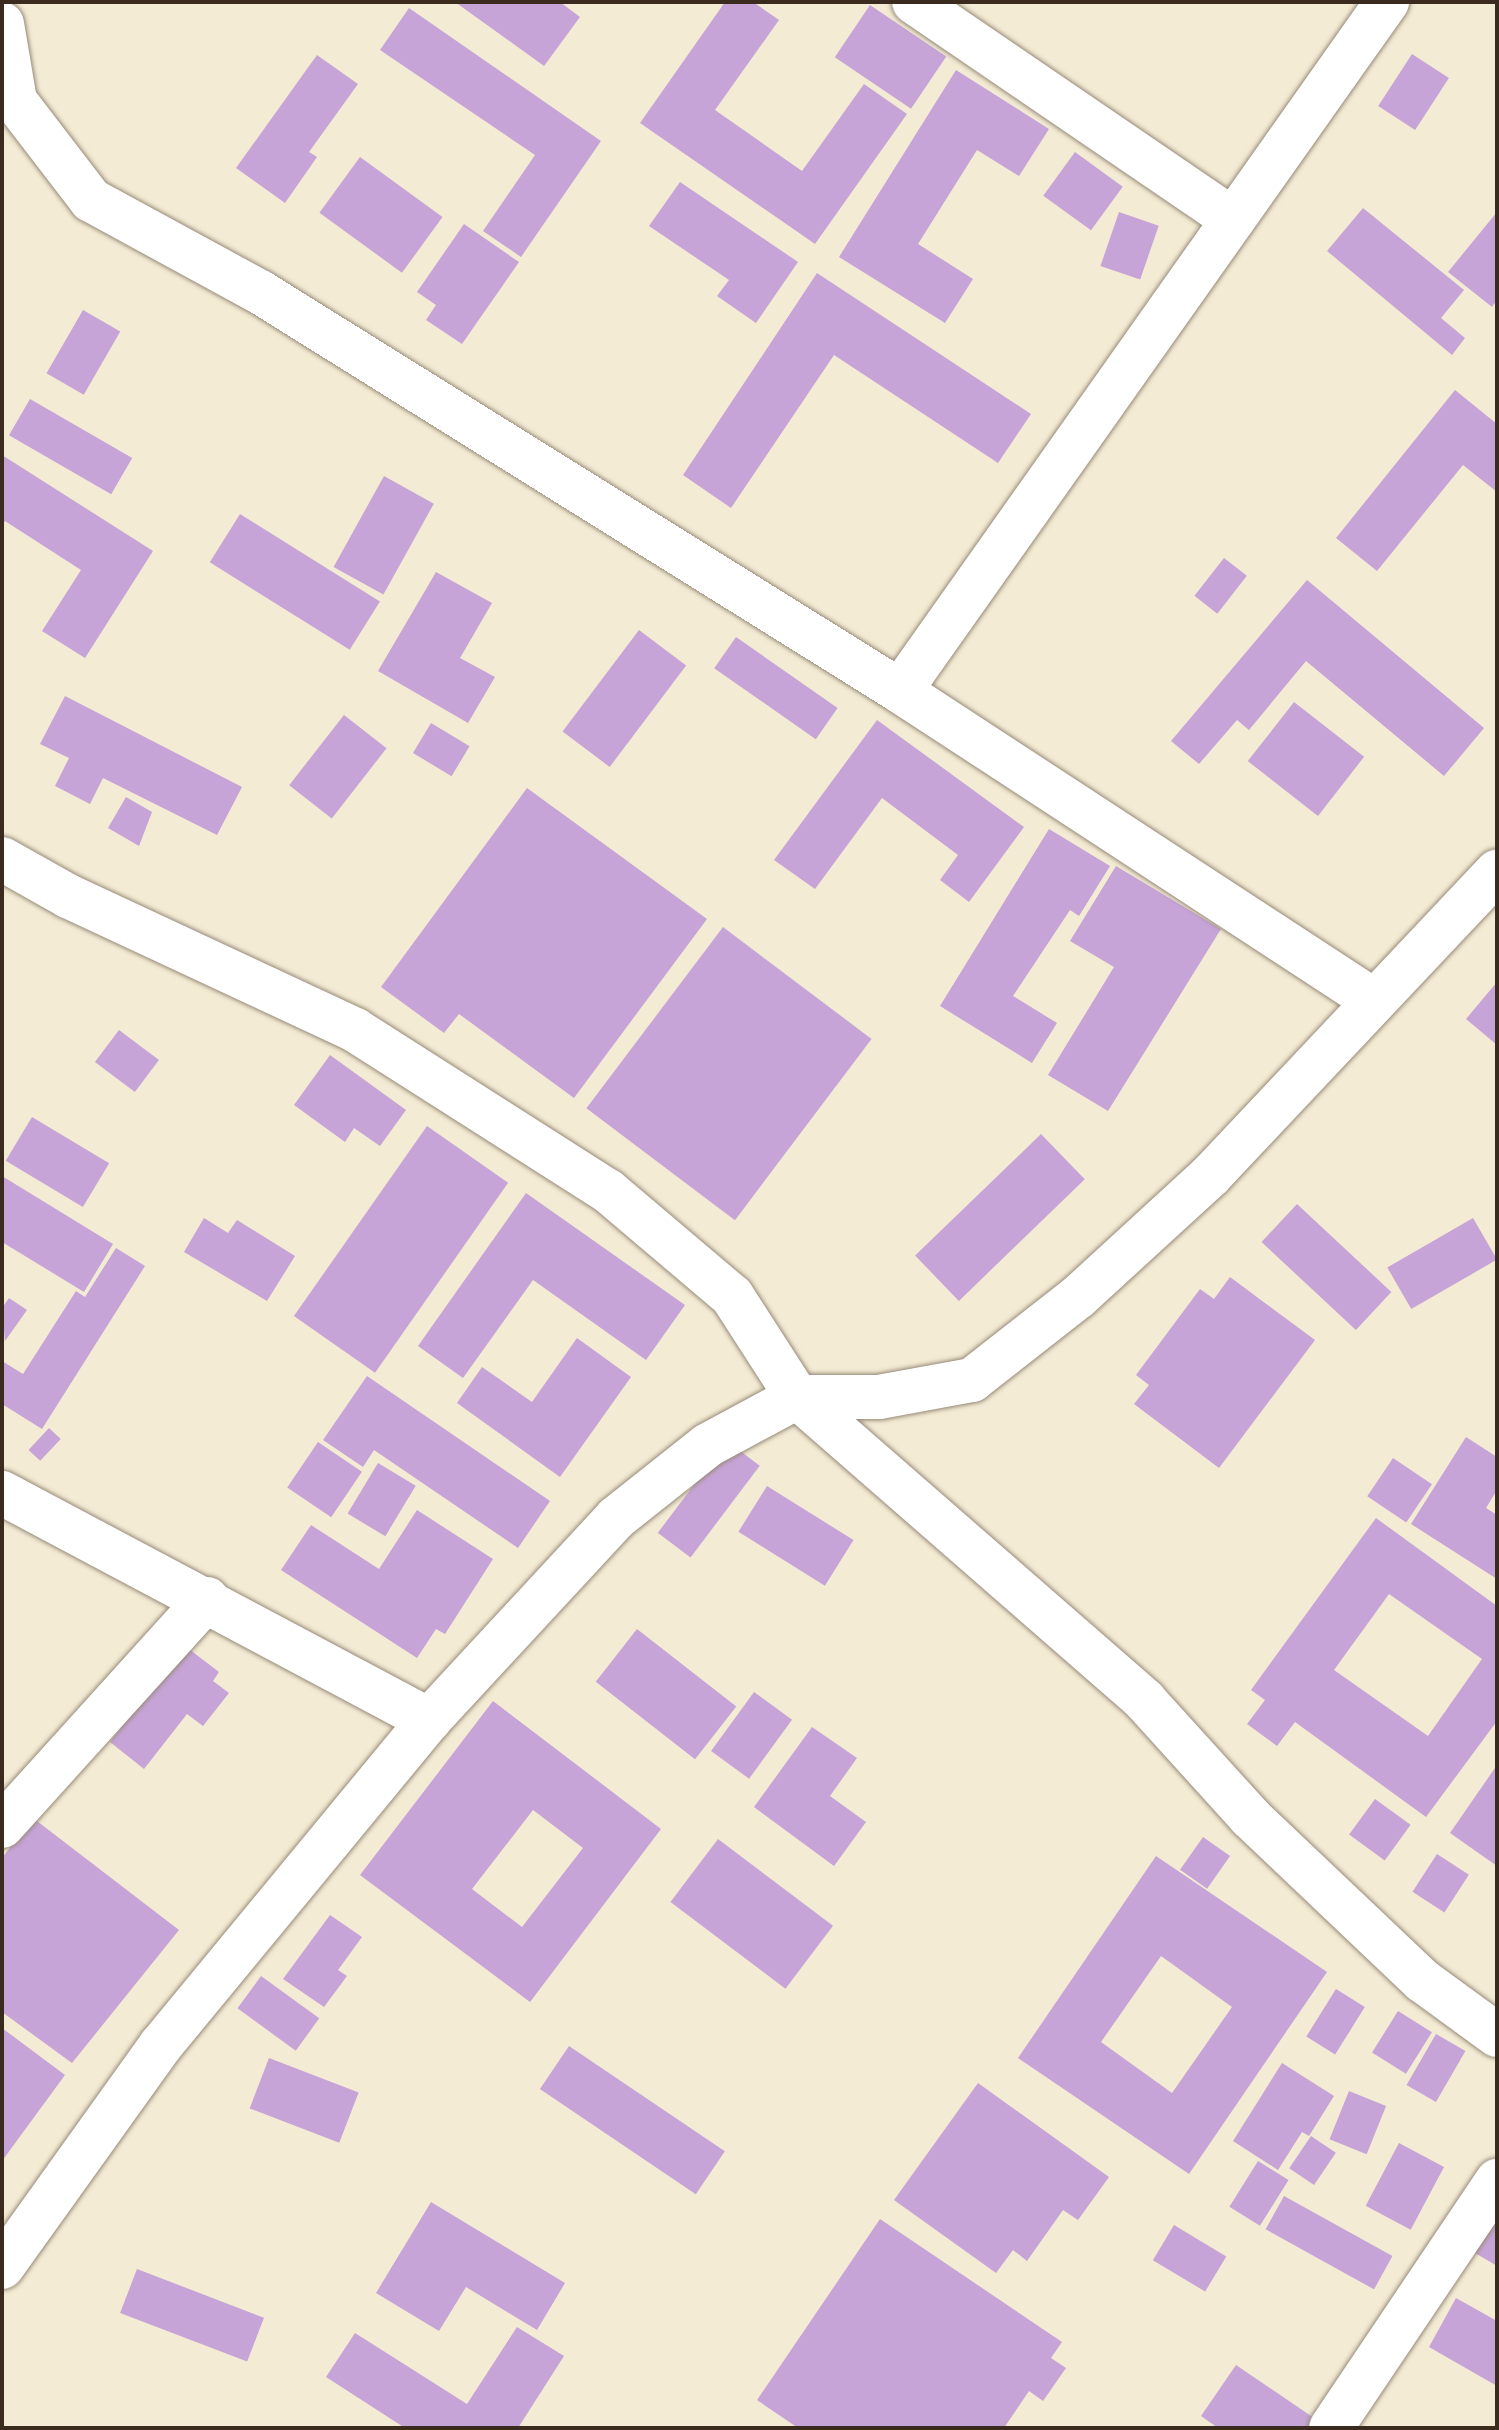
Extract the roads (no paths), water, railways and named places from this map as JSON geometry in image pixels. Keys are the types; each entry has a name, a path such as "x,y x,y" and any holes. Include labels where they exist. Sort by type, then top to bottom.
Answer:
{"street":[{"path":"914,2 1233,220"},
{"path":"900,691 1387,2"},
{"path":"2,24 15,101 91,200 260,292 900,691 1373,1000"},
{"path":"2,859 68,896 355,1030 608,1191 732,1296 797,1397 1145,1701 1250,1817 1423,1981 1497,2035"},
{"path":"2,2267 161,2045 429,1720 616,1518 708,1445 797,1397 879,1397 972,1380 1078,1297 1211,1175 1497,872"},
{"path":"2,1493 207,1599 429,1720"},
{"path":"2,1826 207,1599"},
{"path":"1331,2428 1497,2181"}]}
